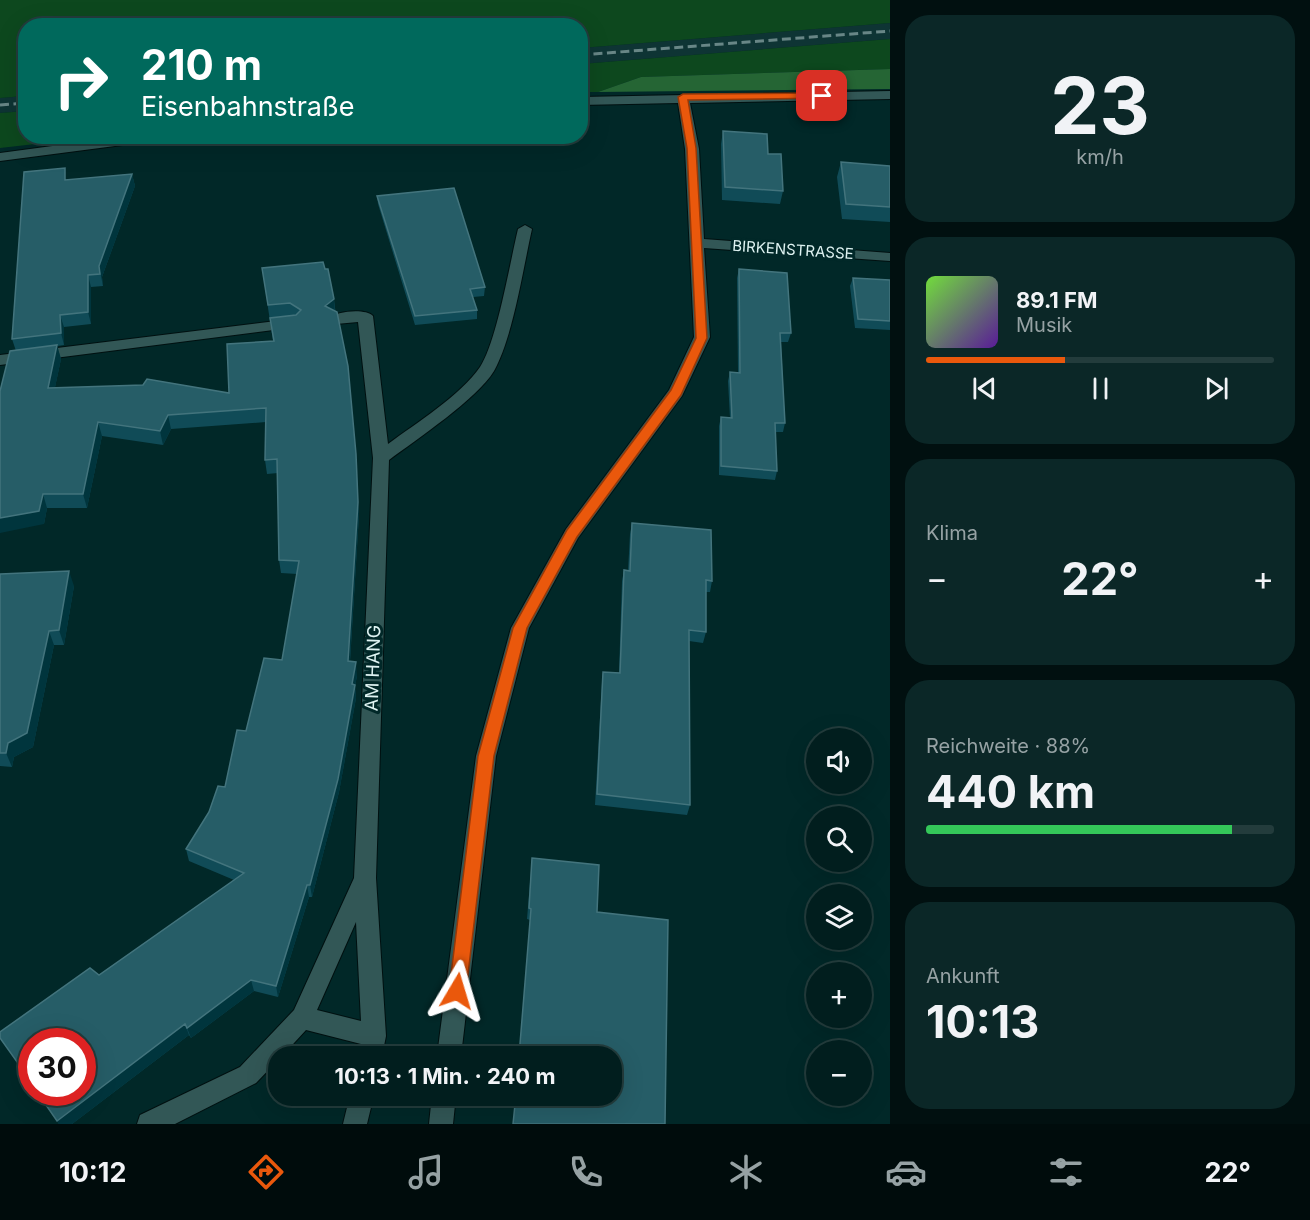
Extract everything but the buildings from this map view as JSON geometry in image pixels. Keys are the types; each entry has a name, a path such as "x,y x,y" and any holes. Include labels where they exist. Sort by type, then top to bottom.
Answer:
{"street":[{"path":"588,101 683,97 890,95"},
{"path":"450,1046 486,756 520,628 572,534 676,392 702,338 692,148 683,97"},
{"path":"0,157 100,144"},
{"path":"381,458 453,403 486,370 496,348 525,229"},
{"name":"BIRKENSTRASSE","path":"696,243 890,257"},
{"name":"AM HANG","path":"302,1018 372,1046 364,878 381,458 365,316 336,320"},
{"path":"0,360 292,324"},
{"name":"AM HANG","path":"149,1124 248,1075 302,1018 364,878"},
{"path":"355,1124 359,1106"},
{"path":"441,1124 443,1106"}],"shaded area":[{"path":"890,23 890,39 588,63 588,47"},
{"path":"18,97 18,112 0,113 0,98"}],"green space":[{"path":"0,0 890,0 890,23 588,47 588,18 18,18 18,97 0,98"},
{"path":"890,39 890,69 641,77 598,92 588,92 588,63"},
{"path":"890,69 890,89 598,92 641,77"},
{"path":"18,112 18,144 35,144 0,148 0,113"}],"railway":[{"path":"588,54 890,31"},
{"path":"0,105 18,104"}],"route":[{"path":"457,991 486,756 520,628 572,534 676,392 702,338 692,148 683,97 822,96"}]}
